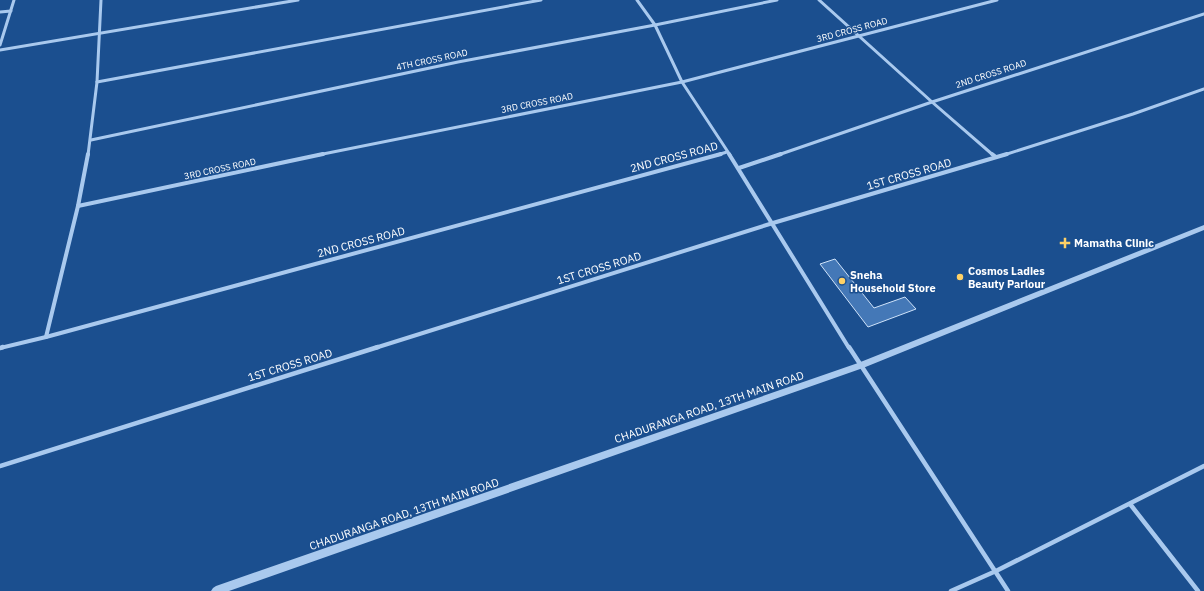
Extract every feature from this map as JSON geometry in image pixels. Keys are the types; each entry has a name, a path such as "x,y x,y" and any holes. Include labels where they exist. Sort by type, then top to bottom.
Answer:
{"street":[{"path":"0,45 14,0"},
{"path":"46,337 78,206 91,140 97,82 101,0"},
{"path":"0,50 298,0"},
{"path":"97,82 541,0"},
{"path":"637,0 656,25 682,82 739,168 860,366 1008,591"},
{"name":"4TH CROSS ROAD","path":"91,140 450,63 656,25 777,0"},
{"path":"819,0 932,102 996,157"},
{"name":"3RD CROSS ROAD","path":"78,206 396,138 682,82 997,0"},
{"path":"0,12 11,10"},
{"name":"2ND CROSS ROAD","path":"739,168 932,102 1204,14"},
{"name":"1ST CROSS ROAD","path":"0,466 773,223 996,157 1133,114 1204,88"},
{"name":"2ND CROSS ROAD","path":"0,348 46,337 727,152"},
{"name":"CHADURANGA ROAD, 13TH MAIN ROAD","path":"216,591 860,366 1204,227"},
{"path":"951,591 996,571 1204,466"},
{"path":"1130,504 1198,591"}],"building":[{"name":"Sneha Household Store","path":"835,259 874,308 905,297 916,309 868,327 820,264"}],"place":[{"name":"Mamatha Clinic","path":"1065,243"},
{"name":"Cosmos Ladies Beauty Parlour","path":"960,277"},
{"name":"Sneha Household Store","path":"842,281"}]}
